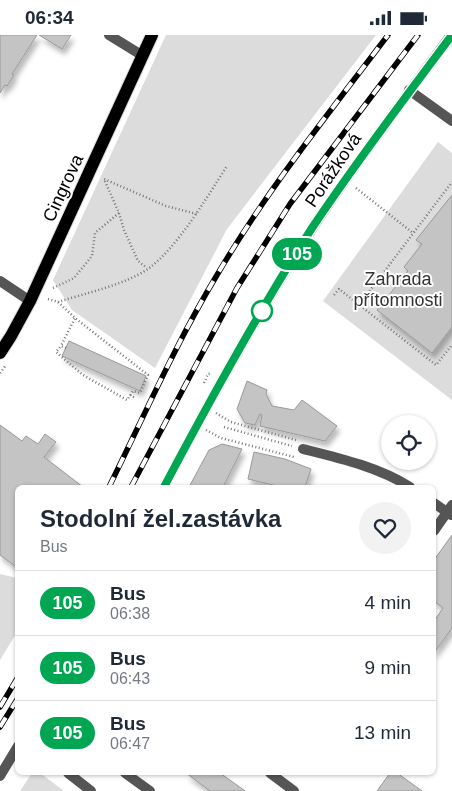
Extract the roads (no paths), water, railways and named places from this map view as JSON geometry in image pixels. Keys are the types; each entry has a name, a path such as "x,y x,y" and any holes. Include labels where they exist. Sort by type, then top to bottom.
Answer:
{"main road":[{"name":"Cingrova","path":"0,353 30,301 152,35"}],"street":[{"path":"109,35 143,56"},
{"name":"Porážková","path":"165,485 235,355 312,229 409,90 452,35"},
{"path":"409,90 452,121"},
{"path":"0,281 30,301"},
{"path":"304,449 355,462 406,485"},
{"path":"436,504 450,511 436,528"},
{"path":"1,775 15,751"},
{"path":"1,775 15,763"},
{"path":"71,775 91,791"},
{"path":"128,775 150,791"},
{"path":"273,775 294,791"}],"railway":[{"path":"110,485 188,327 236,243 299,152 388,35"},
{"path":"132,485 237,288 290,204 418,35"},
{"path":"0,707 15,682"},
{"path":"0,727 15,703"}],"park label":[{"name":"Zahrada přítomnosti","path":"398,290"}]}
